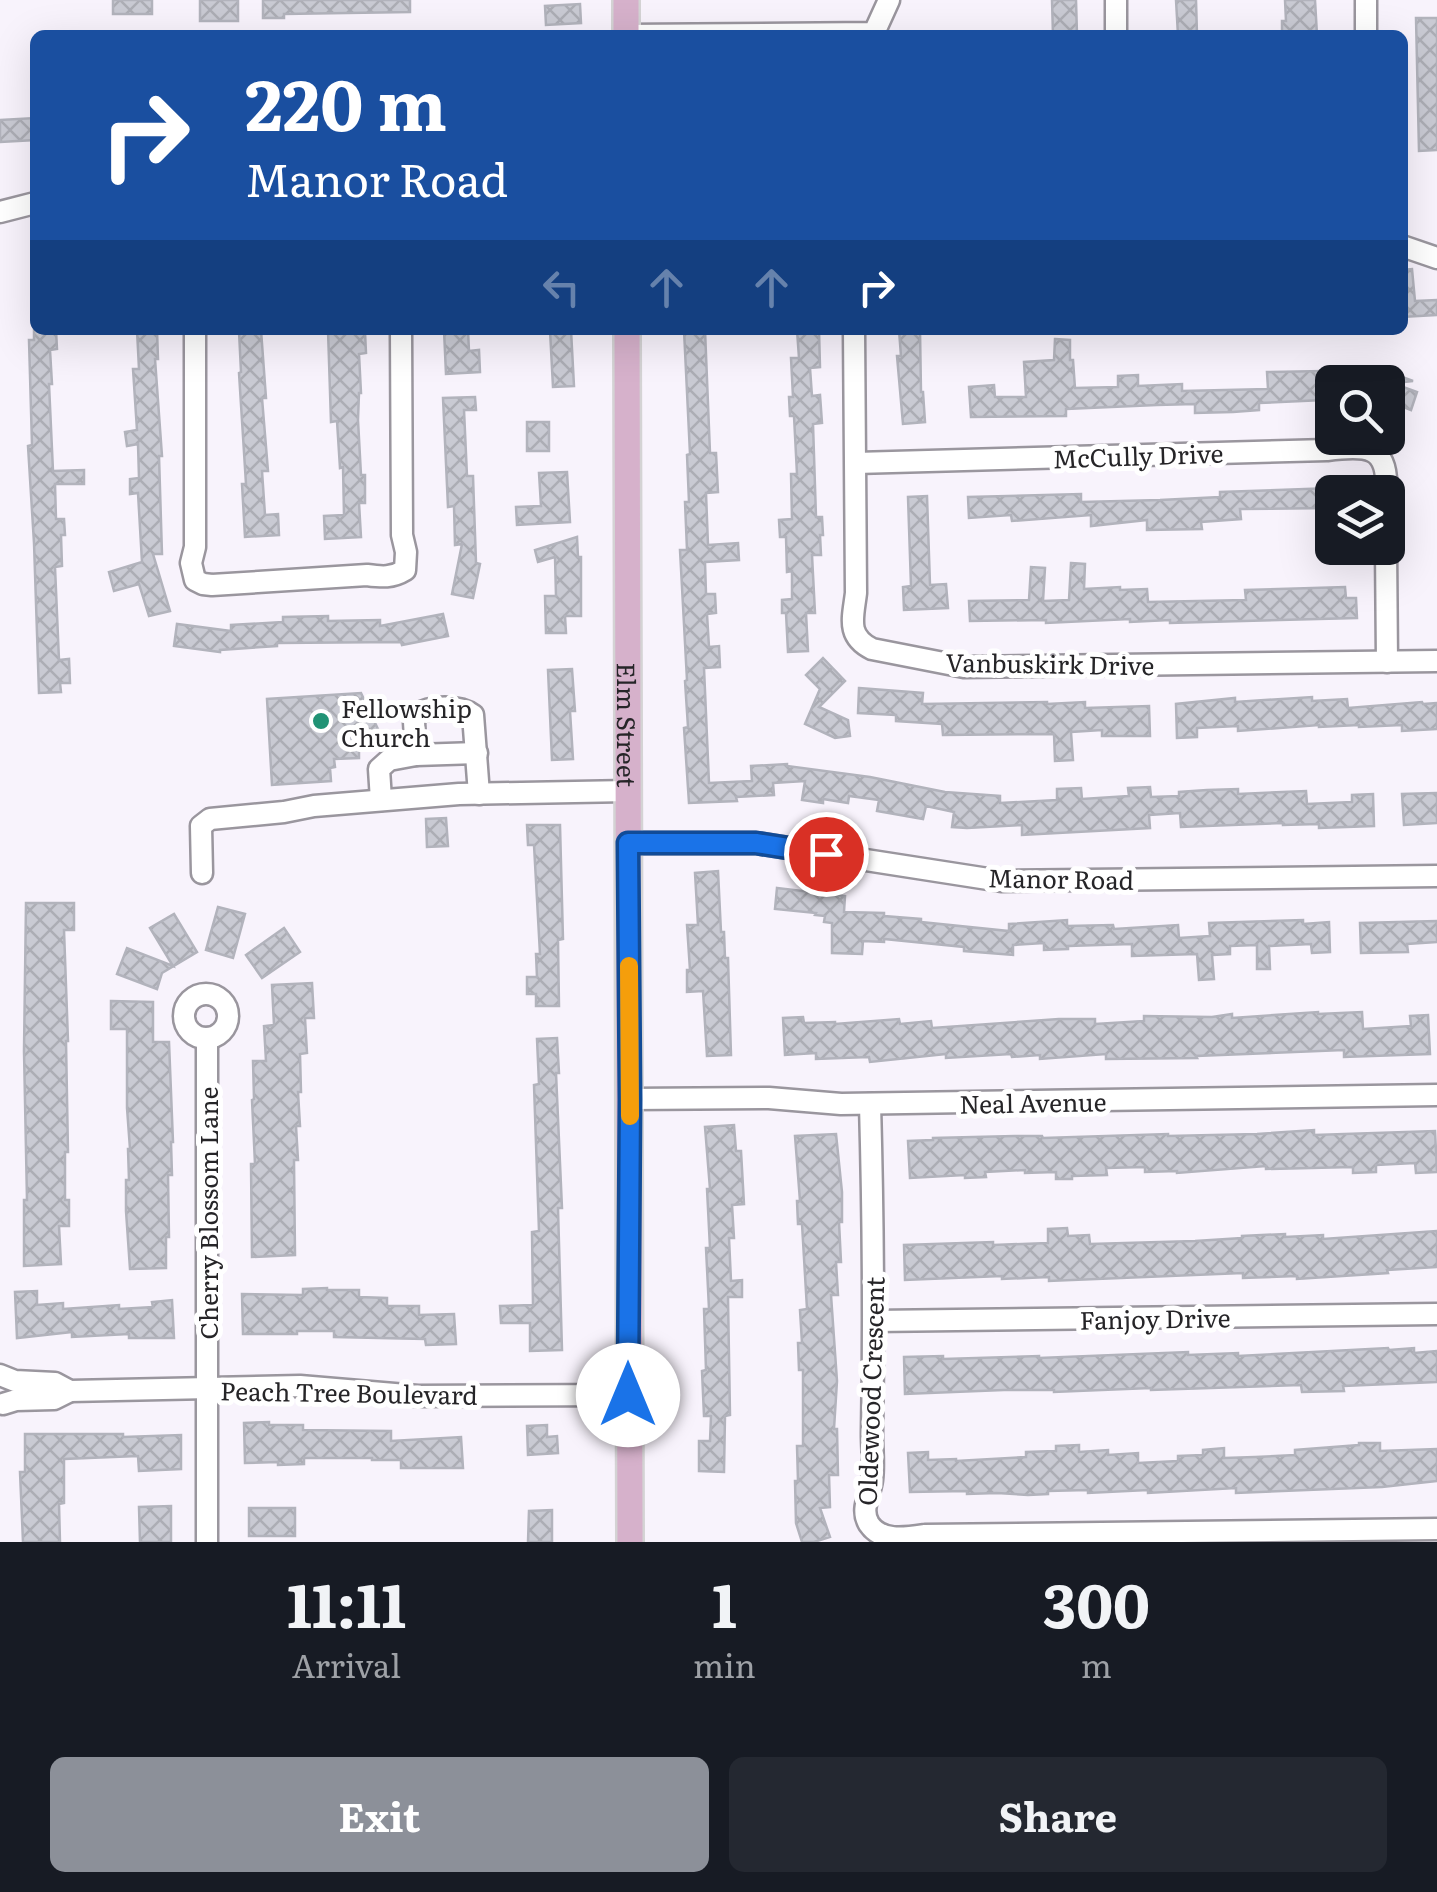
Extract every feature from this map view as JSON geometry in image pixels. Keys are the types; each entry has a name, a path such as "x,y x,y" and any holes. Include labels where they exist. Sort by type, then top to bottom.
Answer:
{"main road":[{"path":"626,0 626,30"},
{"name":"Elm Street","path":"627,335 630,1542"}],"street":[{"path":"875,30 889,0"},
{"path":"1116,0 1116,30"},
{"path":"1366,0 1366,30"},
{"path":"0,212 30,204"},
{"path":"1408,248 1437,258"},
{"path":"195,335 195,547 191,563 196,580 212,586 367,575 387,577 405,570 401,335"},
{"name":"Vanbuskirk Drive","path":"854,335 856,594 852,626 862,644 964,666 1437,661"},
{"name":"McCully Drive","path":"856,464 1327,450 1354,446 1380,455 1385,475"},
{"path":"1386,565 1387,662"},
{"path":"416,756 416,715 424,709 470,711 475,723 479,794"},
{"path":"381,800 379,769 383,763 416,756 477,752"},
{"path":"202,874 201,826 208,820 381,800 628,791"},
{"name":"Manor Road","path":"628,843 756,843 1001,881 1437,876"},
{"name":"Cherry Blossom Lane","path":"207,1542 208,1038"},
{"name":"Neal Avenue","path":"630,1099 769,1098 870,1104 1437,1095"},
{"name":"Oldewood Crescent","path":"870,1104 872,1482 864,1511 874,1531 895,1540 924,1535 1437,1529"},
{"name":"Fanjoy Drive","path":"874,1321 1437,1314"},
{"path":"0,1375 5,1394 1,1405"},
{"name":"Peach Tree Boulevard","path":"0,1375 15,1381 54,1383 70,1390 300,1386 418,1396 628,1395"},
{"name":"Peach Tree Boulevard","path":"1,1405 16,1400 54,1399 70,1390"}],"building":[{"path":"113,0 152,0 152,14 113,14"},
{"path":"200,0 238,0 238,21 200,21"},
{"path":"263,0 410,0 410,12 284,14 284,18 263,18"},
{"path":"1052,0 1076,0 1077,30 1053,30"},
{"path":"1176,0 1196,0 1197,30 1178,30"},
{"path":"1285,0 1315,0 1317,30 1282,30 1282,21 1286,21"},
{"path":"580,4 581,23 546,25 545,6"},
{"path":"1416,18 1437,18 1437,150 1419,151"},
{"path":"30,118 30,140 0,142 0,120"},
{"path":"1408,269 1412,269 1415,301 1437,300 1437,315 1408,317"},
{"path":"34,335 56,335 57,349 50,350 49,384 53,471 84,470 84,484 55,484 56,519 64,519 65,535 61,535 62,566 55,567 59,660 69,659 70,683 60,683 61,692 39,693 28,446 32,445 29,340 34,340"},
{"path":"137,335 157,335 162,554 153,554 170,611 149,616 139,584 114,591 109,572 142,562 138,493 130,494 130,479 139,478 138,444 127,446 125,432 137,430 133,369 139,369"},
{"path":"239,335 261,335 268,471 262,471 265,515 278,514 279,535 245,537"},
{"path":"328,335 365,335 366,353 359,354 358,420 361,475 365,475 365,503 359,503 361,537 325,539 324,516 344,515 337,421 331,422"},
{"path":"444,335 468,335 469,351 479,350 480,372 446,374"},
{"path":"550,335 571,335 574,386 553,387"},
{"path":"684,335 705,335 710,453 716,453 718,492 706,493 708,545 738,543 739,560 705,562 706,594 715,594 716,613 707,614 709,647 719,646 720,667 704,668 709,783 752,781 751,766 787,764 945,792 1000,796 1000,803 1057,800 1057,789 1081,788 1082,799 1129,796 1128,788 1150,787 1151,797 1207,790 1238,789 1238,794 1306,791 1307,804 1352,802 1352,795 1373,794 1374,826 1319,828 1319,824 1283,823 1181,827 1180,813 1149,815 1150,828 1022,835 1022,825 952,827 954,812 926,806 923,819 877,811 879,800 849,796 848,803 802,800 805,781 773,783 774,795 689,803 680,550 687,550 685,502 689,502"},
{"path":"797,335 819,335 820,367 810,368 812,396 820,395 822,423 813,424 816,517 822,517 823,535 821,555 812,555 815,613 806,613 808,651 788,652 782,600 792,599 792,571 787,572 786,537 780,537 779,520 792,519 791,474 797,474 794,416 790,416 789,397 793,397 791,358 799,358"},
{"path":"899,335 920,335 925,422 903,424 897,356 901,356"},
{"path":"1055,339 1070,340 1075,388 1118,387 1118,376 1138,375 1138,386 1182,384 1182,391 1268,389 1267,372 1315,371 1315,400 1259,403 1259,410 1233,412 1195,413 1195,404 1066,409 1066,416 971,417 969,387 994,385 995,397 1026,397 1024,362 1054,360"},
{"path":"1405,388 1417,392 1411,410 1405,408"},
{"path":"475,397 476,410 464,410 467,476 473,476 476,563 480,564 473,598 452,594 462,544 455,545 454,506 448,507 443,398"},
{"path":"527,422 549,422 549,451 527,451"},
{"path":"567,472 570,522 517,525 516,507 541,506 539,473"},
{"path":"1315,489 1315,508 1240,509 1241,519 1201,522 1202,529 1147,530 1147,520 1091,526 1091,515 1012,521 1011,515 969,518 968,497 1081,494 1081,502 1220,497 1220,492"},
{"path":"927,496 930,585 946,584 948,608 904,610 903,587 911,586 908,497"},
{"path":"577,537 581,616 565,616 566,633 546,633 545,596 556,596 555,557 538,562 535,550"},
{"path":"1071,563 1085,564 1084,589 1147,589 1148,602 1246,600 1245,590 1345,587 1346,598 1356,598 1357,618 1170,623 1130,619 970,621 969,601 1029,600 1031,567 1045,568 1043,601 1069,600"},
{"path":"443,614 448,636 402,645 277,643 220,652 174,646 177,624 231,631 231,625 283,622 283,617 328,616 328,621 380,620 380,626"},
{"path":"823,658 845,681 819,707 848,720 850,736 835,738 805,724 820,689 806,675"},
{"path":"572,669 573,759 552,760 548,670"},
{"path":"859,688 923,693 922,704 1085,702 1085,708 1149,706 1150,736 1102,736 1102,730 1071,732 1073,760 1055,761 1054,734 943,735 942,724 858,713"},
{"name":"Fellowship Church","path":"361,693 385,744 359,745 359,758 334,759 331,781 272,785 267,699"},
{"path":"1312,697 1312,701 1347,699 1348,708 1437,703 1437,729 1402,731 1402,725 1319,725 1238,731 1238,726 1197,728 1197,737 1177,738 1176,704"},
{"path":"1437,793 1437,823 1404,825 1402,794"},
{"path":"446,818 448,846 427,847 426,819"},
{"path":"527,825 560,825 563,939 558,940 559,1006 536,1006 536,994 527,994 527,977 537,977 536,954 540,954 534,845 528,845"},
{"path":"718,871 721,932 728,958 731,1055 707,1056 703,991 687,992 687,925 698,925 695,873"},
{"path":"777,888 845,896 844,912 884,913 921,922 1009,931 1009,924 1067,920 1067,926 1113,925 1114,929 1178,925 1179,938 1210,936 1209,923 1329,922 1330,952 1312,953 1311,944 1269,946 1270,969 1257,969 1257,945 1230,946 1230,954 1212,955 1214,979 1199,980 1197,954 1132,956 1132,944 1044,950 1044,943 1013,945 1013,955 884,939 863,941 862,954 832,953 832,923 824,922 825,916 816,913 775,909"},
{"path":"26,903 74,903 74,930 64,930 68,1041 65,1200 69,1200 69,1226 59,1226 61,1264 24,1266 27,1200"},
{"path":"218,907 245,914 233,958 206,950"},
{"path":"174,914 197,952 162,973 157,989 117,974 127,948 173,966 150,928"},
{"path":"1437,921 1437,942 1407,944 1408,952 1361,953 1360,923"},
{"path":"284,928 300,952 262,978 246,955"},
{"path":"312,983 314,1018 305,1018 307,1053 300,1054 300,1126 296,1126 298,1160 294,1160 295,1255 252,1257 253,1061 266,1061 264,1026 274,1025 272,985"},
{"path":"111,1001 153,1002 153,1042 169,1042 173,1142 172,1175 168,1175 166,1268 130,1269 126,1211 130,1149 127,1029 111,1029"},
{"path":"1362,1012 1363,1029 1411,1026 1410,1016 1428,1015 1430,1054 1344,1057 1344,1050 1197,1058 1106,1059 1106,1054 1040,1059 1040,1055 1011,1054 946,1058 946,1054 870,1062 869,1057 816,1059 816,1053 785,1055 783,1018 803,1017 804,1023 835,1024 931,1021 932,1028 1059,1019 1095,1019 1095,1024 1144,1021 1144,1016 1232,1014 1232,1018"},
{"path":"557,1038 562,1350 530,1351 530,1323 501,1323 500,1306 533,1305 532,1232 539,1231 534,1085 539,1084 537,1039"},
{"path":"734,1125 736,1151 741,1151 744,1204 732,1205 731,1281 742,1280 742,1297 728,1297 730,1415 725,1416 724,1472 699,1471 699,1441 710,1441 711,1416 704,1416 702,1371 706,1370 704,1309 709,1309 706,1248 710,1248 705,1127"},
{"path":"1314,1130 1314,1135 1435,1131 1437,1172 1416,1173 1415,1163 1376,1165 1376,1172 1353,1173 1353,1167 1266,1166 1177,1173 1145,1172 1145,1167 1106,1168 1107,1175 1072,1179 1056,1179 1056,1172 1025,1170 985,1172 986,1177 910,1178 908,1141 933,1138"},
{"path":"836,1134 842,1192 841,1262 836,1262 838,1295 831,1295 838,1475 829,1475 830,1507 820,1508 830,1537 802,1542 796,1523 795,1481 797,1446 803,1446 800,1310 807,1309 802,1224 798,1224 795,1136"},
{"path":"1067,1228 1068,1236 1089,1235 1090,1244 1285,1234 1323,1235 1323,1239 1437,1231 1437,1267 1297,1279 1243,1278 1243,1273 1049,1281 1049,1277 1002,1276 905,1280 904,1245 1048,1243 1048,1229"},
{"path":"303,1289 359,1290 359,1297 387,1298 387,1306 419,1306 419,1315 454,1314 456,1344 426,1345 425,1339 334,1337 334,1331 243,1334 242,1294 303,1295"},
{"path":"37,1291 37,1305 63,1303 63,1309 153,1307 152,1302 172,1300 174,1338 129,1338 129,1334 72,1337 72,1332 17,1338 15,1292"},
{"path":"1414,1348 1414,1353 1437,1351 1437,1382 1302,1392 1301,1385 905,1394 904,1357 1039,1358 1188,1352 1238,1356"},
{"path":"244,1423 303,1425 303,1430 391,1431 391,1441 461,1437 463,1468 401,1468 401,1460 372,1458 304,1458 304,1464 245,1463"},
{"path":"547,1425 547,1437 557,1436 558,1453 528,1455 527,1426"},
{"path":"25,1434 181,1435 181,1469 139,1471 138,1456 64,1459 60,1542 23,1542 20,1472 25,1472"},
{"path":"1380,1443 1380,1451 1437,1449 1437,1481 1236,1493 1236,1488 1148,1493 1048,1491 1028,1495 910,1492 908,1453 928,1452 928,1460 956,1461 1026,1457 1026,1452 1079,1445 1079,1452 1138,1453 1138,1463 1178,1461 1178,1456 1203,1455 1203,1450 1224,1448 1224,1458 1255,1457 1295,1455 1295,1450"},
{"path":"171,1506 171,1542 140,1542 139,1507"},
{"path":"249,1508 295,1508 295,1536 249,1536"},
{"path":"552,1510 552,1542 528,1542 529,1511"}],"slow traffic":[{"path":"629,966 630,1116"}],"place":[{"name":"Fellowship Church","path":"321,721"}],"route":[{"path":"628,1395 628,843 756,843 826,854"}]}
